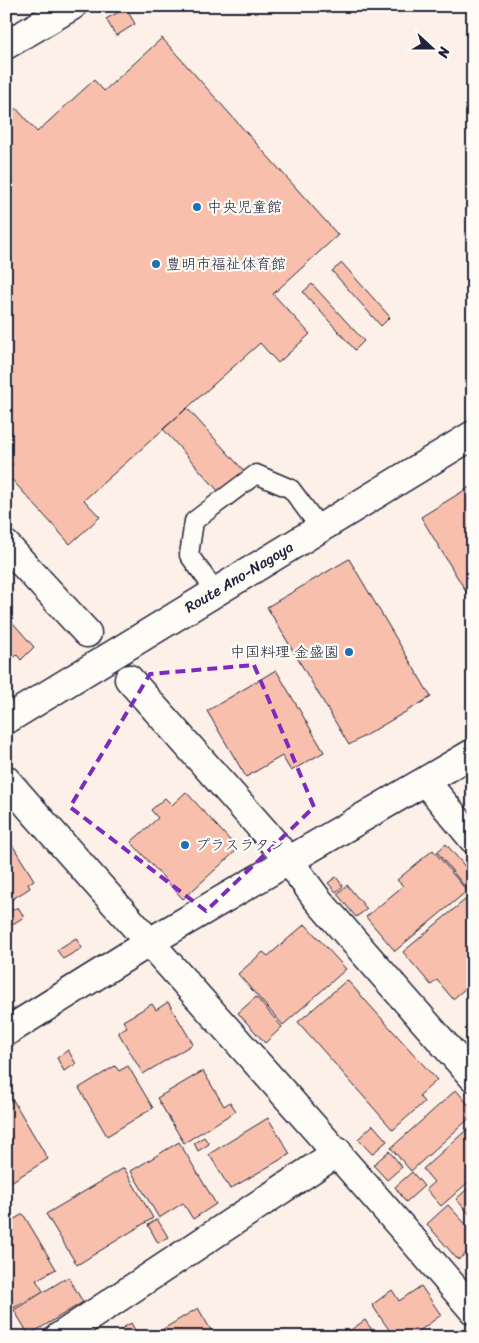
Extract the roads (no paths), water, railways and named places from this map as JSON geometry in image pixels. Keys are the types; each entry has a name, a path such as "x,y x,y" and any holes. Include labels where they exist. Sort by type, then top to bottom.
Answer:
{"street":[{"path":"6,45 72,6"},
{"name":"Route Ano-Nagoya","path":"6,720 473,435"},
{"path":"6,546 87,633"},
{"path":"129,679 289,861 317,899 473,1077"},
{"path":"6,1032 148,943 473,753"},
{"path":"6,780 148,943 338,1152 473,1310"},
{"path":"425,782 473,838"},
{"path":"59,1337 338,1152"}],"lane":[{"path":"216,592 189,555 194,521 256,474 291,489 320,528"}],"place":[{"name":"中央児童館","path":"197,207"},
{"name":"豊明市福祉体育館","path":"156,264"},
{"name":"中国料理 金盛園","path":"349,652"},
{"name":"プラスラタン","path":"185,845"}]}
